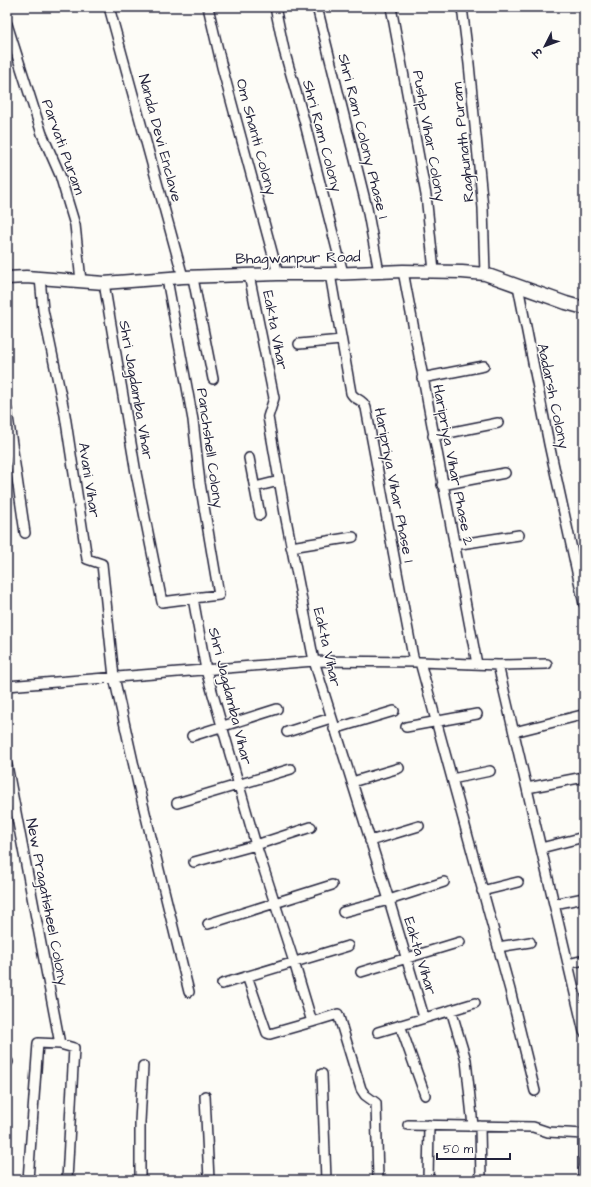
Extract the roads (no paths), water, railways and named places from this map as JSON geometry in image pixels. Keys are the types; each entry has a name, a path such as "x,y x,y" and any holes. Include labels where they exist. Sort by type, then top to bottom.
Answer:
{"street":[{"name":"Nanda Devi Enclave","path":"109,7 188,277 213,379"},
{"name":"Om Shanti Colony","path":"208,7 222,66 278,274"},
{"name":"Shri Ram Colony","path":"275,7 284,50 304,120 343,273"},
{"name":"Shri Ram Colony Phase 1","path":"317,7 367,208 379,272"},
{"name":"Pushp Vihar Colony","path":"391,7 426,195 434,271"},
{"name":"Raghunath Puram","path":"462,7 484,208 485,274"},
{"name":"Parvati Puram","path":"7,24 42,134 60,175 75,225 80,281"},
{"name":"Haripriya Vihar Phase 2","path":"403,271 442,485 477,664"},
{"name":"Bhagwanpur Road","path":"7,278 40,278 104,283 188,277 434,271 485,274 584,308"},
{"name":"Haripriya Vihar Phase 1","path":"330,274 352,395 363,401 366,408 417,662"},
{"name":"Eakta Vihar","path":"249,275 274,398 268,417 291,547 314,661 424,1017"},
{"name":"Avani Vihar","path":"40,278 43,310 65,415 87,559 102,564 114,677"},
{"name":"Panchshell Colony","path":"167,279 193,420 200,483 219,595 193,598"},
{"name":"Shri Jagdamba Vihar","path":"104,283 136,473 162,602 193,598 206,670 256,845 312,1022"},
{"name":"Aadarsh Colony","path":"518,286 549,444 584,604"},
{"path":"299,344 341,340"},
{"path":"422,378 484,366"},
{"path":"7,410 25,533"},
{"path":"433,436 498,422"},
{"path":"249,458 260,515"},
{"path":"442,485 505,473"},
{"path":"255,487 279,482"},
{"path":"454,545 519,535"},
{"path":"291,547 353,537"},
{"path":"7,686 314,661 417,662 498,665 548,664"},
{"path":"417,662 452,779 498,947 535,1091"},
{"path":"498,665 584,1027"},
{"path":"114,677 138,784 189,992"},
{"path":"192,736 277,709"},
{"path":"334,729 394,711"},
{"path":"406,727 477,714"},
{"path":"514,732 582,715"},
{"path":"287,732 331,718"},
{"name":"New Pragatisheel Colony","path":"7,765 60,1044"},
{"path":"352,782 399,768"},
{"path":"177,804 291,769"},
{"path":"452,779 490,771"},
{"path":"527,788 584,777"},
{"path":"370,841 419,826"},
{"path":"194,862 256,845 310,827"},
{"path":"541,848 584,837"},
{"path":"343,912 389,900 444,882"},
{"path":"482,891 518,882"},
{"path":"208,924 332,885"},
{"path":"554,904 584,898"},
{"path":"361,972 460,942"},
{"path":"498,947 530,942"},
{"path":"222,984 348,946"},
{"path":"568,964 584,960"},
{"path":"247,976 267,1033 270,1034 338,1014 360,1089 365,1095 376,1102 378,1180"},
{"path":"378,1032 475,1003"},
{"path":"450,1010 466,1060 476,1126 481,1180"},
{"path":"400,1025 425,1095"},
{"path":"28,1180 38,1043 60,1044 74,1048 67,1180"},
{"path":"140,1180 143,1066"},
{"path":"322,1074 326,1180"},
{"path":"205,1096 209,1180"},
{"path":"408,1125 533,1127 548,1132 583,1134 583,1180"},
{"path":"428,1180 429,1125"}]}
